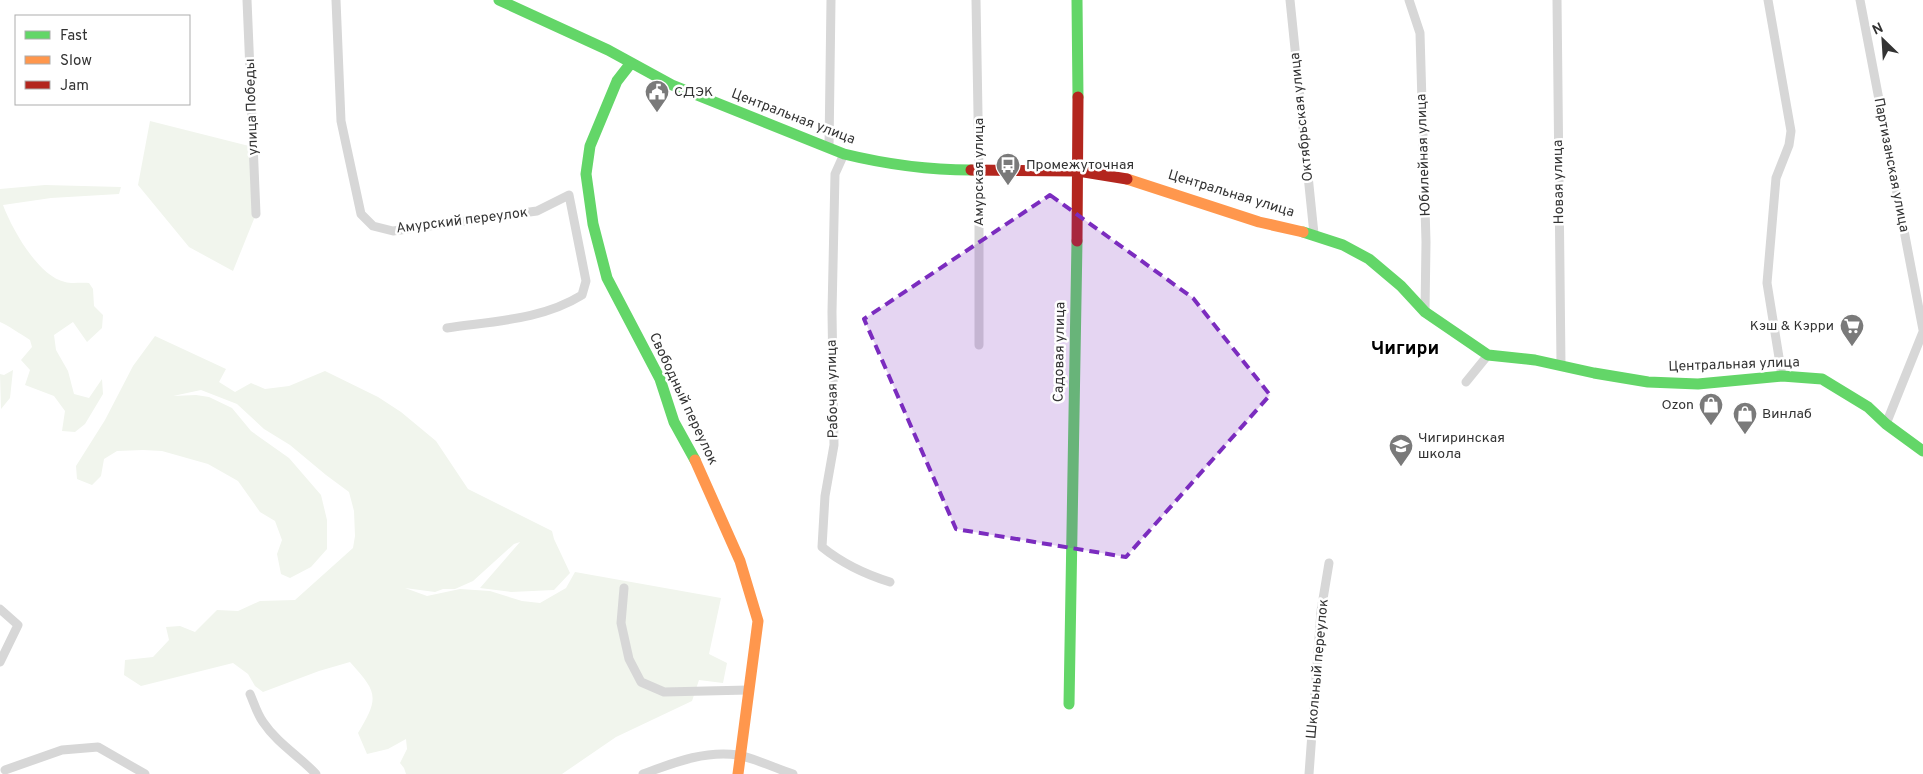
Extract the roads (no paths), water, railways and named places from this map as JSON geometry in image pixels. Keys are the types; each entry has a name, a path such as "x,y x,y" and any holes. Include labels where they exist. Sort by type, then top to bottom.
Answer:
{"street":[{"name":"улица Победы","path":"247,0 256,214"},
{"name":"Амурский переулок","path":"336,0 341,121 361,214 373,226 393,231 537,211 569,195 586,282 582,295 565,306 528,316 447,328"},
{"name":"Центральная улица","path":"500,0 632,63 672,85 844,154 872,162 941,170 1078,171 1119,176 1259,222 1314,234 1343,244 1369,259 1401,286 1425,312 1488,355 1561,365 1594,373 1648,382 1698,384 1782,376 1822,379 1868,407 1886,424 1923,451"},
{"path":"829,148 831,0"},
{"name":"Амурская улица","path":"976,0 980,171 979,345"},
{"name":"Садовая улица","path":"1069,704 1078,171 1077,0"},
{"name":"Октябрьская улица","path":"1290,0 1314,234"},
{"name":"Юбилейная улица","path":"1409,0 1420,33 1426,242 1425,312"},
{"name":"Новая улица","path":"1557,0 1561,365"},
{"path":"1768,0 1791,130 1789,145 1776,178 1767,283 1782,376"},
{"name":"Партизанская улица","path":"1860,0 1923,331 1886,424"},
{"name":"Свободный переулок","path":"632,63 617,81 590,146 586,174 593,224 607,278 660,379 674,422 698,466 740,561 754,603 758,621 738,774"},
{"name":"Рабочая улица","path":"844,154 836,174 832,312 834,445 825,496 822,547 838,560 861,573 890,582"},
{"path":"1466,382 1488,355"},
{"name":"Школьный переулок","path":"1309,774 1321,612 1329,563"},
{"path":"624,588 621,623 629,658 641,682 664,692 748,690"},
{"path":"0,609 18,625 0,662"},
{"path":"250,694 262,722 287,749 306,763 316,774"},
{"path":"3,771 62,750 98,748 145,774"},
{"path":"643,774 681,760 716,754 739,756 793,774"}],"place":[{"name":"СДЭК","path":"657,113"},
{"name":"Промежуточная","path":"1008,186"},
{"name":"Кэш & Кэрри","path":"1852,347"},
{"name":"Ozon","path":"1711,426"},
{"name":"Винлаб","path":"1745,435"},
{"name":"Чигиринская школа","path":"1401,467"}],"district":[{"name":"Чигири","path":"1405,349"}]}
